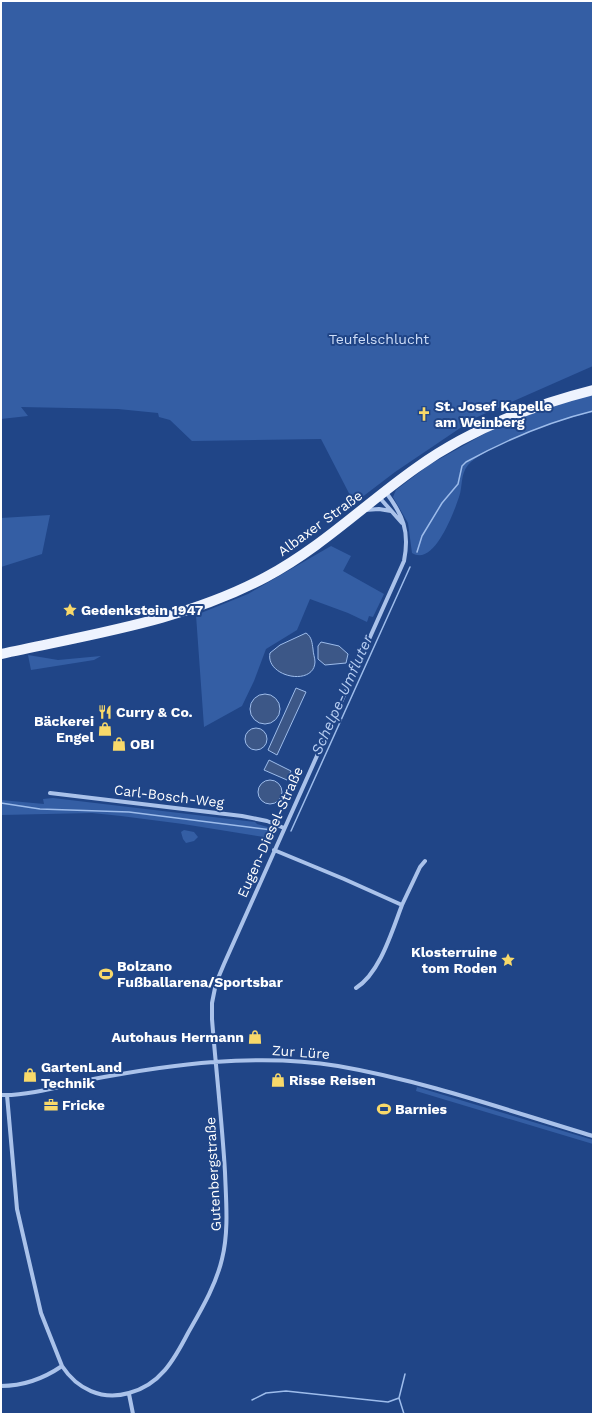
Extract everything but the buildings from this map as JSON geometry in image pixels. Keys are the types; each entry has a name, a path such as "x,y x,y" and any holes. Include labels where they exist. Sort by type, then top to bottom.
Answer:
{"main road":[{"name":"Albaxer Straße","path":"1,654 146,623 207,604 247,586 285,566 321,543 434,455 495,422 548,402 593,390"}],"street":[{"path":"382,494 391,511 405,529"},
{"name":"Eugen-Diesel-Straße","path":"215,1062 212,1003 216,983 404,561 407,546 405,529 401,516 382,494"},
{"path":"361,512 372,509 391,511"},
{"name":"Carl-Bosch-Weg","path":"50,793 242,816 267,821 284,828"},
{"path":"274,850 344,878 402,905"},
{"path":"356,988 365,982 379,960 420,866 425,861"},
{"name":"Zur Lüre","path":"1,1095 133,1071 215,1062 258,1060 294,1061 360,1070 419,1084 593,1136"},
{"name":"Gutenbergstraße","path":"7,1095 16,1209 41,1313 62,1366 83,1388 95,1393 113,1396 129,1394 147,1387 165,1372 193,1324 216,1278 222,1261 227,1236 226,1190 221,1112 215,1062"},
{"path":"1,1386 11,1386 34,1382 62,1366"},
{"path":"129,1394 133,1414"}],"green space":[{"name":"Teufelschlucht","path":"1,1 593,1 593,366 475,418 395,472 357,501 356,499 353,501 321,439 192,441 170,420 159,417 158,413 118,409 21,407 28,416 1,419"},
{"path":"593,394 593,412 527,433 477,457 465,469 460,493 448,525 442,536 428,552 420,555 412,553 408,523 393,497 396,490 429,465 502,424 532,412"},
{"path":"50,515 42,554 1,567 1,518"},
{"path":"331,546 351,556 343,571 384,594 373,617 369,616 367,622 348,613 310,599 297,630 266,649 254,681 242,706 204,727 196,615 248,594"},
{"path":"28,655 58,660 101,656 94,660 31,670"},
{"path":"53,798 255,822 271,828 272,834 264,837 183,824 92,813 1,815 1,800 44,804 43,799"},
{"path":"184,830 194,832 198,837 194,841 186,843 181,832"},
{"path":"417,1087 593,1140 593,1144 416,1091"}],"shaded area":[{"path":"306,633 311,638 315,662 313,670 307,675 290,676 275,668 270,661 270,653 280,645"},
{"path":"321,642 339,646 348,654 346,663 325,665 318,659 318,646"},
{"path":"296,688 306,692 277,755 268,750"},
{"path":"265,694 276,698 280,709 276,720 265,724 254,720 250,709 254,698"},
{"path":"256,728 264,731 267,739 264,747 256,750 248,747 245,739 248,731"},
{"path":"269,760 291,771 287,780 264,770"},
{"path":"270,780 279,783 282,792 279,801 270,804 261,801 258,792 261,783"}],"waterway":[{"name":"Schelpe-Umfluter","path":"417,552 422,536 442,503 458,484 462,466 466,462 496,446 528,432 576,415 593,411"},
{"name":"Schelpe-Umfluter","path":"291,831 410,567"},
{"name":"Schelpe-Umfluter","path":"1,803 40,809 129,812 272,830"},
{"path":"404,1414 399,1398 405,1374"},
{"path":"252,1400 266,1393 286,1391 388,1402 399,1398"}],"place":[{"name":"St. Josef Kapelle am Weinberg","path":"424,414"},
{"name":"Gedenkstein 1947","path":"70,610"},
{"name":"Curry & Co.","path":"105,712"},
{"name":"Bäckerei Engel","path":"105,729"},
{"name":"OBI","path":"119,744"},
{"name":"Klosterruine tom Roden","path":"508,960"},
{"name":"Bolzano Fußballarena/Sportsbar","path":"106,974"},
{"name":"Autohaus Hermann","path":"255,1037"},
{"name":"GartenLand Technik","path":"30,1075"},
{"name":"Risse Reisen","path":"278,1080"},
{"name":"Fricke","path":"51,1105"},
{"name":"Barnies","path":"384,1109"}]}
